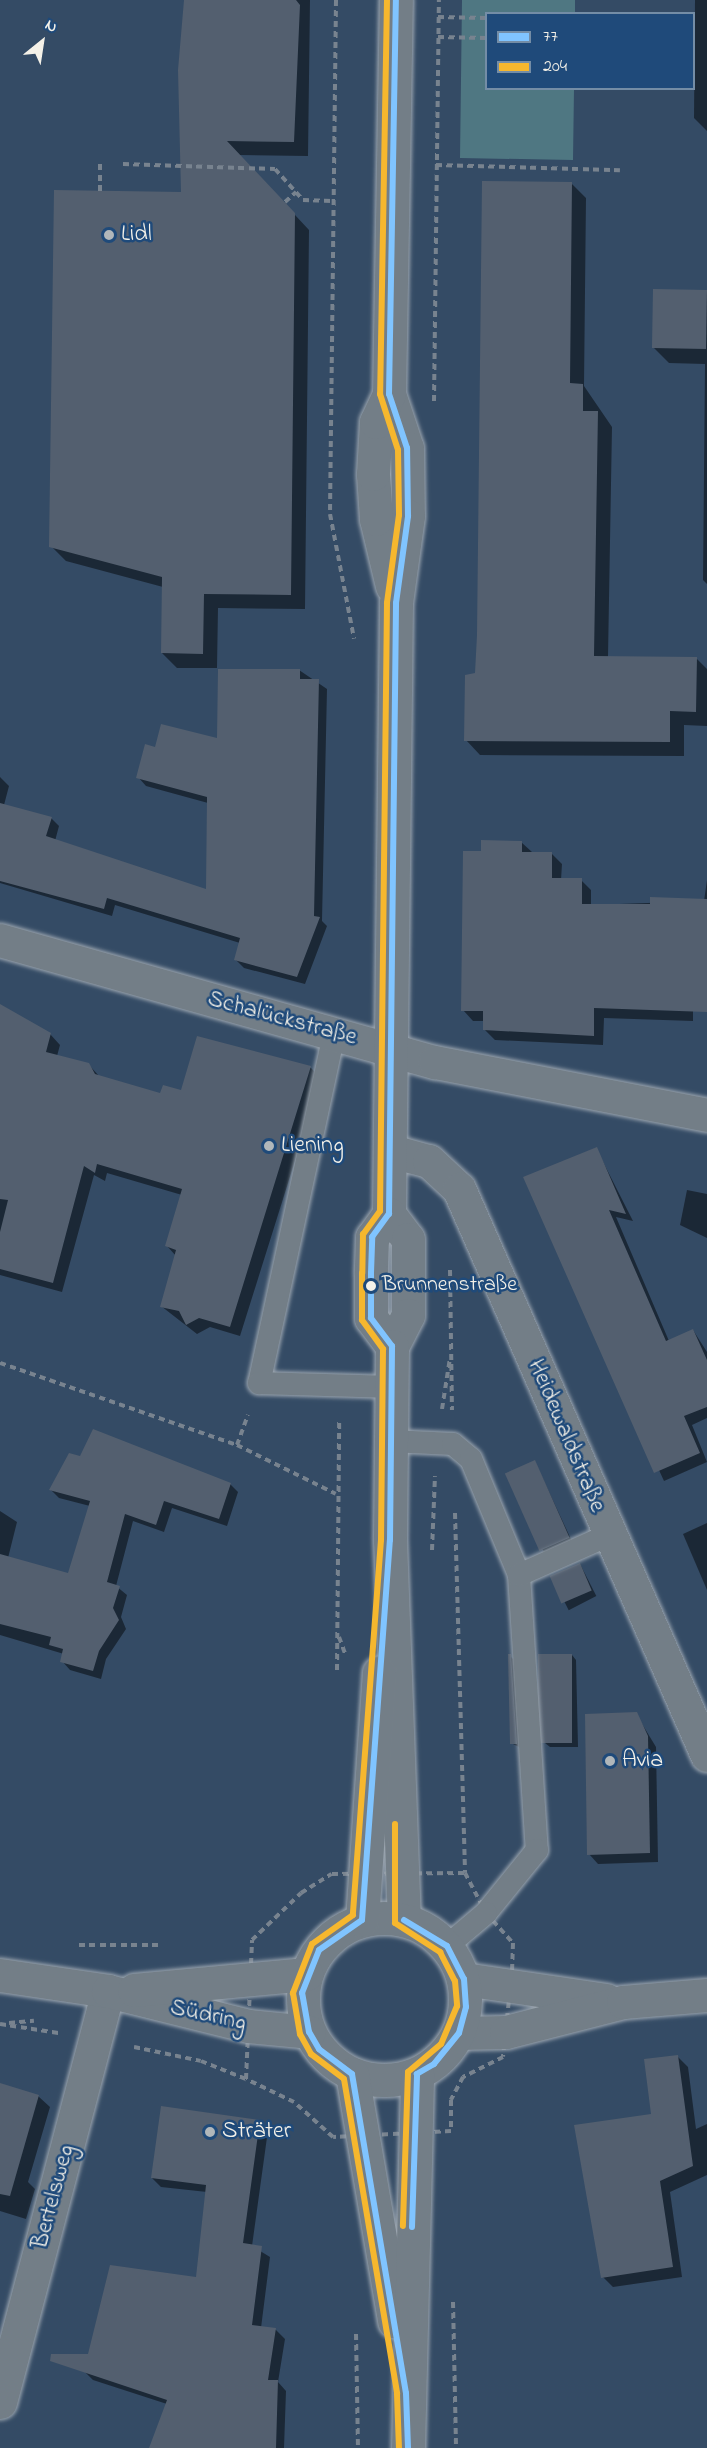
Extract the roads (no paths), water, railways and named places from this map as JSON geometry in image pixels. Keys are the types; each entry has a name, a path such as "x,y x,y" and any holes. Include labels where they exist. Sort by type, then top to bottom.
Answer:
{"main road":[{"path":"396,0 389,394 402,421 408,474 396,603 389,1214 408,1239 408,1315 392,1346 390,1540 404,1920"},
{"name":"Schalückstraße","path":"0,940 435,1062 707,1115"},
{"name":"Heidewaldstraße","path":"391,1152 429,1161 459,1189 707,1755"},
{"path":"362,1920 390,1540"},
{"path":"362,1920 404,1920 447,1946 464,1979 466,2007 459,2033 434,2064 417,2074 396,2080 352,2074 319,2049 309,2032 302,1993 306,1974 319,1950 338,1931 362,1920"},
{"name":"Südring","path":"108,1991 306,1974"},
{"name":"Südring","path":"0,1975 108,1991 248,2026 309,2032"},
{"path":"464,1979 623,2002"},
{"name":"Bertelsweg","path":"0,2402 108,1991"},
{"path":"459,2033 506,2032 623,2002 707,1995"},
{"path":"352,2074 406,2393"},
{"path":"408,2448 406,2393 417,2074"}],"lane":[{"path":"334,1034 259,1383 391,1387"},
{"path":"391,1441 445,1442 471,1460 519,1575 537,1850 486,1913 447,1946"},
{"path":"519,1575 609,1535"}],"place":[{"name":"Lidl","path":"109,235"},
{"name":"Liening","path":"269,1146"},
{"name":"Brunnenstraße","path":"371,1286"},
{"name":"Avia","path":"610,1761"},
{"name":"Sträter","path":"210,2132"}]}
